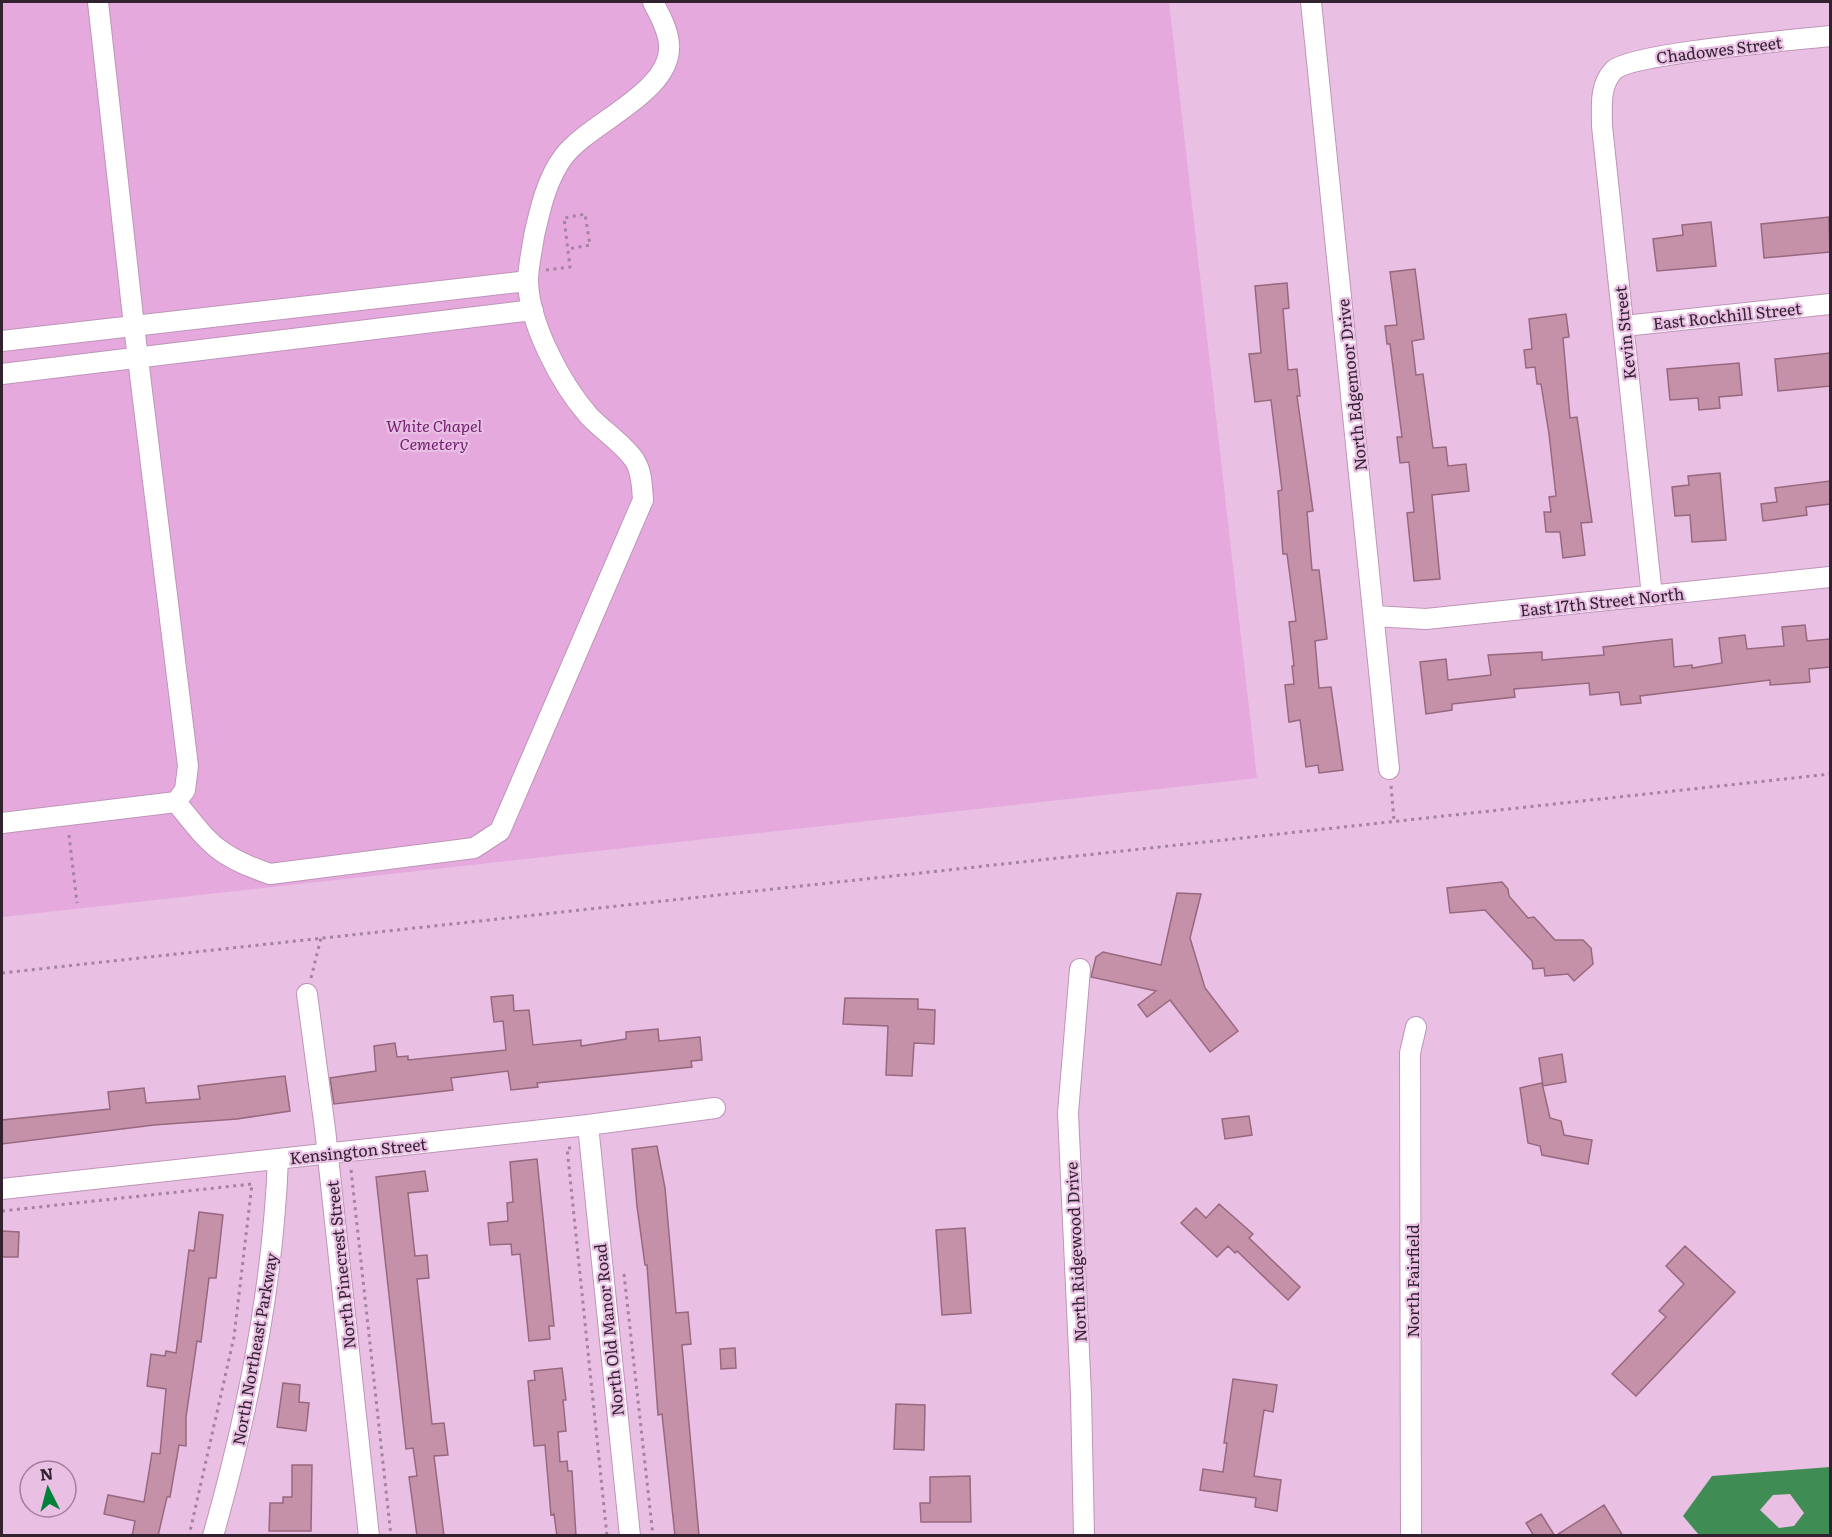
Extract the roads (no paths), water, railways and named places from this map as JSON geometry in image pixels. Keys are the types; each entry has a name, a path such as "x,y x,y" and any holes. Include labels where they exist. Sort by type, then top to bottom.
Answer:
{"street":[{"path":"2,823 176,802 185,790 188,766 134,326 98,2"},
{"path":"176,802 212,847 239,864 270,874 474,848 500,831 643,500 635,461 588,415 554,364 533,310 529,277 534,237 546,189 564,156 591,131 654,84 665,64 670,44 653,2"},
{"name":"North Edgemoor Drive","path":"1311,2 1389,769"},
{"name":"Chadowes Street","path":"1612,74 1615,69 1645,58 1830,36"},
{"name":"Kevin Street","path":"1612,74 1602,90 1602,126 1652,596"},
{"path":"2,341 529,277"},
{"name":"East Rockhill Street","path":"1624,326 1830,303"},
{"path":"2,374 533,310"},
{"name":"East 17th Street North","path":"1374,616 1426,619 1830,577"},
{"name":"North Ridgewood Drive","path":"1080,969 1068,1113 1081,1395 1084,1536"},
{"name":"North Pinecrest Street","path":"307,994 328,1154 369,1536"},
{"name":"North Fairfield","path":"1411,1536 1410,1053 1416,1027"},
{"name":"Kensington Street","path":"2,1189 588,1125 714,1108"},
{"name":"North Old Manor Road","path":"588,1125 630,1536"},
{"name":"North Northeast Parkway","path":"213,1536 236,1456 265,1303 276,1203 278,1159"}],"park label":[{"name":"White Chapel Cemetery","path":"434,434"}]}
